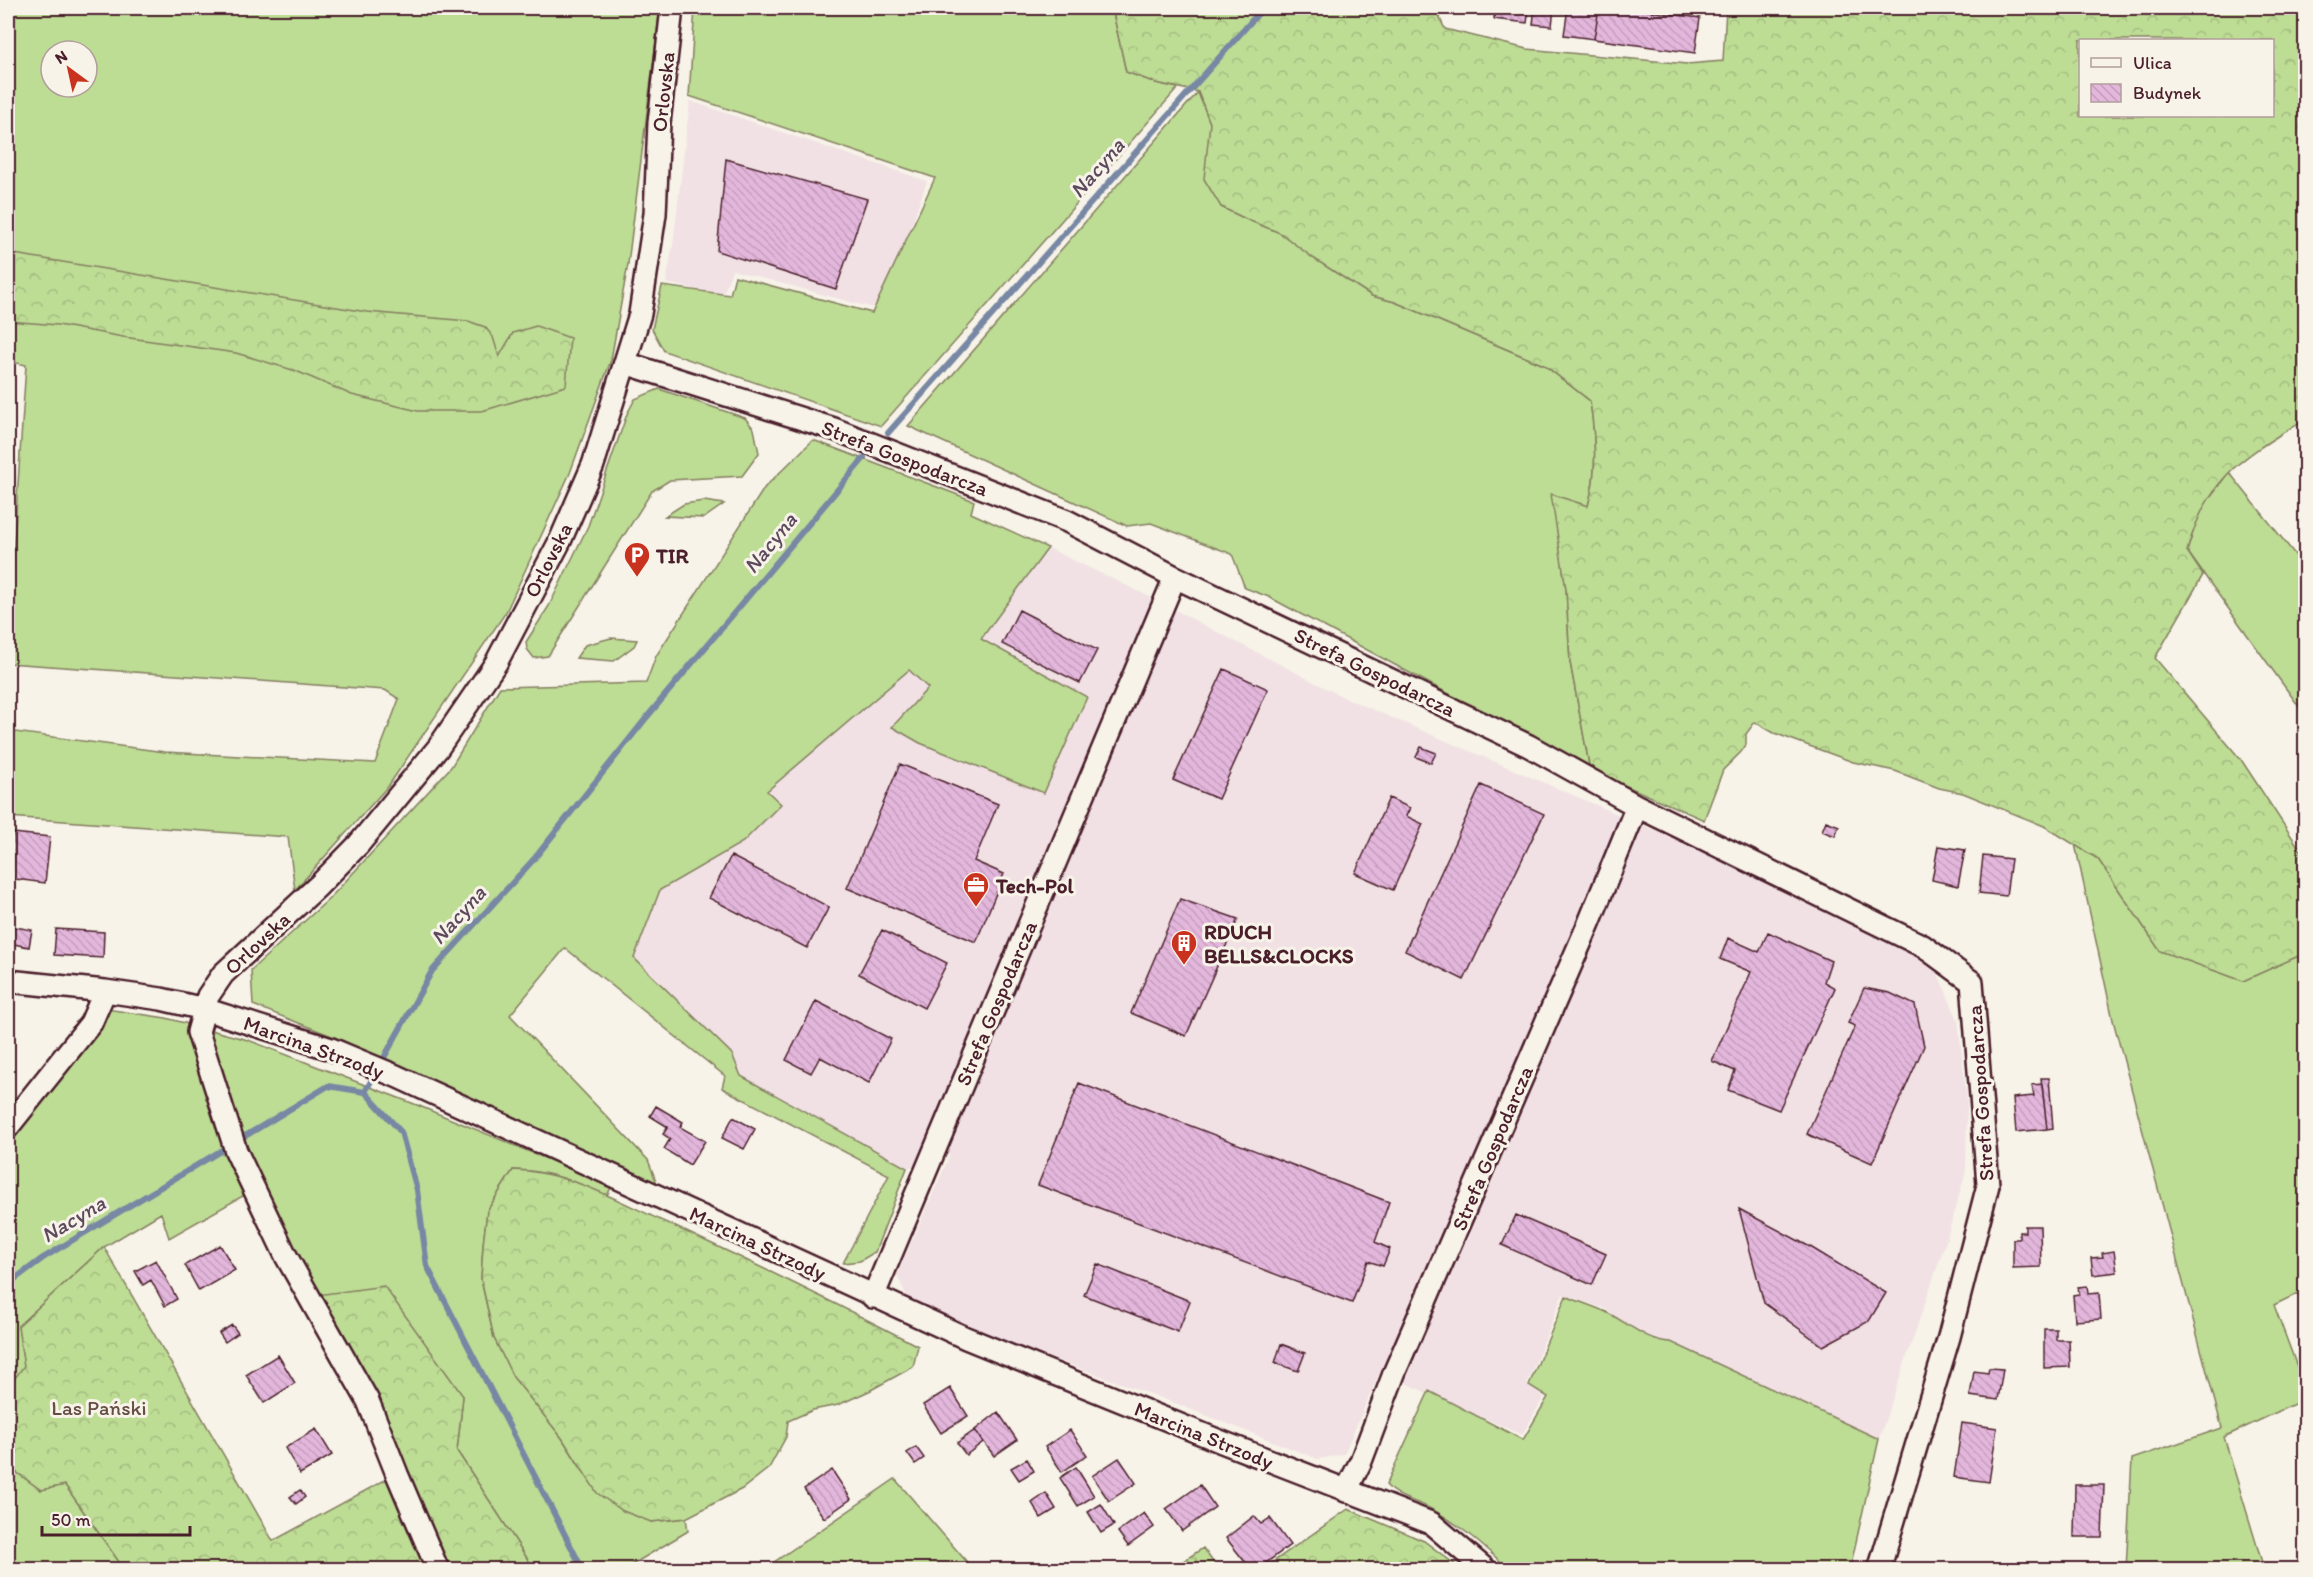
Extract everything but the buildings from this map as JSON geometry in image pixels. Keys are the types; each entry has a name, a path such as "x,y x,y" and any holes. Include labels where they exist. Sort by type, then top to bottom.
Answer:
{"street":[{"name":"Orlovska","path":"438,1569 368,1401 286,1256 233,1144 198,1032 214,985 223,974 318,886 380,820 438,748 496,663 560,541 594,465 640,314 656,214 659,123 672,8"},
{"name":"Strefa Gospodarcza","path":"625,363 834,429 1067,521 1175,577 1529,746 1637,806 1923,946 1972,982 1988,1185 1949,1337 1879,1569"},
{"name":"Strefa Gospodarcza","path":"873,1297 1175,577"},
{"name":"Strefa Gospodarcza","path":"1346,1491 1395,1371 1589,923 1637,806"},
{"name":"Marcina Strzody","path":"8,981 161,999 204,1009 331,1049 396,1076 873,1297 1025,1363 1431,1523 1486,1569"},
{"path":"8,1126 91,1023 105,991"}],"shaded area":[{"path":"690,101 927,181 901,255 873,308 732,270 723,295 666,283 673,245"},
{"path":"1048,548 1148,596 1341,696 1690,845 1934,965 1958,1020 1967,1101 1966,1171 1946,1241 1879,1439 1671,1342 1649,1339 1620,1323 1608,1310 1563,1294 1527,1384 1544,1397 1522,1435 1380,1372 1344,1454 1318,1459 1029,1350 909,1302 897,1275 950,1155 907,1168 741,1076 732,1054 634,958 660,890 743,842 781,805 767,791 909,670 928,688 892,727 1087,697 980,639"}],"green space":[{"path":"8,8 660,8 628,264 611,360 570,473 506,612 389,785 295,890 288,837 8,817 8,731 165,752 375,763 399,699 385,690 8,663 8,632 26,365 8,361"},
{"path":"695,8 1115,8 1114,17 1126,72 1178,88 881,426 664,351 652,329 662,286 730,295 735,276 872,313 935,178 689,96"},
{"path":"1115,8 1435,8 1445,29 1527,49 1687,64 1723,61 1726,8 1772,8 1791,13 1790,8 2305,8 2305,419 2263,445 2231,471 2217,486 2196,525 2187,551 2203,575 2155,658 2242,761 2305,857 2305,953 2243,981 2160,951 2098,859 2044,826 1963,793 1939,788 1895,771 1853,762 1774,733 1755,722 1746,734 1746,745 1723,770 1704,820 1590,770 1570,662 1566,589 1551,494 1588,506 1595,454 1590,401 1544,365 1395,302 1372,296 1313,258 1280,233 1221,207 1204,179 1210,123 1198,92 1156,83 1126,72 1114,17"},
{"path":"1198,92 1210,123 1221,207 1280,232 1313,258 1372,296 1395,302 1544,365 1590,401 1595,454 1588,506 1552,495 1566,589 1570,662 1590,770 1269,597 1245,588 1232,554 1151,523 1127,526 908,426"},
{"path":"8,253 367,312 468,321 485,327 493,337 499,357 513,333 536,326 570,338 566,386 482,411 418,411 352,395 296,371 236,353 58,325 8,321"},
{"path":"659,389 745,418 754,429 759,453 742,476 670,480 652,491 548,656 534,658 527,649 526,642 549,606 588,526 627,414 635,399"},
{"path":"813,440 974,501 971,513 1048,548 981,639 1087,697 1044,793 920,743 892,727 928,688 909,670 767,791 781,804 743,842 660,890 634,958 732,1054 741,1076 907,1168 875,1252 860,1261 843,1263 889,1175 722,1088 725,1076 565,948 510,1015 648,1160 663,1199 342,1040 253,1005 251,970 330,898 451,767 500,687 646,683 656,656 765,487"},
{"path":"2229,472 2305,567 2305,715 2187,551 2200,510"},
{"path":"704,501 724,504 704,518 665,516 684,504"},
{"path":"611,638 637,640 634,646 614,661 576,658 585,645"},
{"path":"2075,844 2098,859 2160,951 2243,981 2305,953 2305,1290 2274,1305 2305,1388 2305,1399 2224,1437 2264,1569 2126,1569 2132,1459 2222,1428 2113,1020"},
{"path":"106,1009 166,1018 248,1040 417,1105 612,1186 607,1195 550,1174 513,1170 487,1211 481,1280 494,1338 513,1376 562,1438 582,1470 651,1522 686,1518 688,1531 625,1569 534,1569 457,1451 463,1396 317,1295 262,1185 169,1238 161,1213 104,1247 18,1326 24,1367 8,1387 8,1141"},
{"path":"513,1170 573,1181 793,1283 918,1346 913,1367 838,1405 813,1410 788,1421 786,1437 769,1468 742,1489 686,1518 651,1522 623,1511 597,1493 562,1438 513,1377 494,1338 481,1279 483,1245 487,1211"},
{"name":"Las Pański","path":"104,1247 273,1541 396,1474 309,1296 384,1286 463,1396 457,1451 534,1569 124,1569 65,1485 41,1490 8,1466 8,1387 24,1366 18,1326"},
{"path":"1566,1296 1606,1312 1645,1335 1671,1342 1879,1439 1850,1569 1509,1569 1452,1522 1391,1490 1386,1485 1429,1391 1523,1440 1548,1397 1529,1385"},
{"path":"8,1466 41,1490 65,1485 124,1569 8,1569"},
{"path":"895,1479 973,1569 764,1569"},
{"path":"1348,1509 1424,1541 1461,1569 1263,1569"},
{"path":"1203,1548 1218,1569 1171,1569"}],"waterway":[{"name":"Nacyna","path":"888,433 1263,8"},
{"name":"Nacyna","path":"365,1092 432,971 534,859 647,717 864,458"},
{"name":"Nacyna","path":"8,1284 43,1258 328,1086 365,1092"},
{"path":"365,1092 401,1132 417,1190 427,1266 583,1570"}],"place":[{"name":"TIR","path":"637,578"},
{"name":"Tech-Pol","path":"976,908"},
{"name":"RDUCH BELLS&CLOCKS","path":"1184,966"}]}
